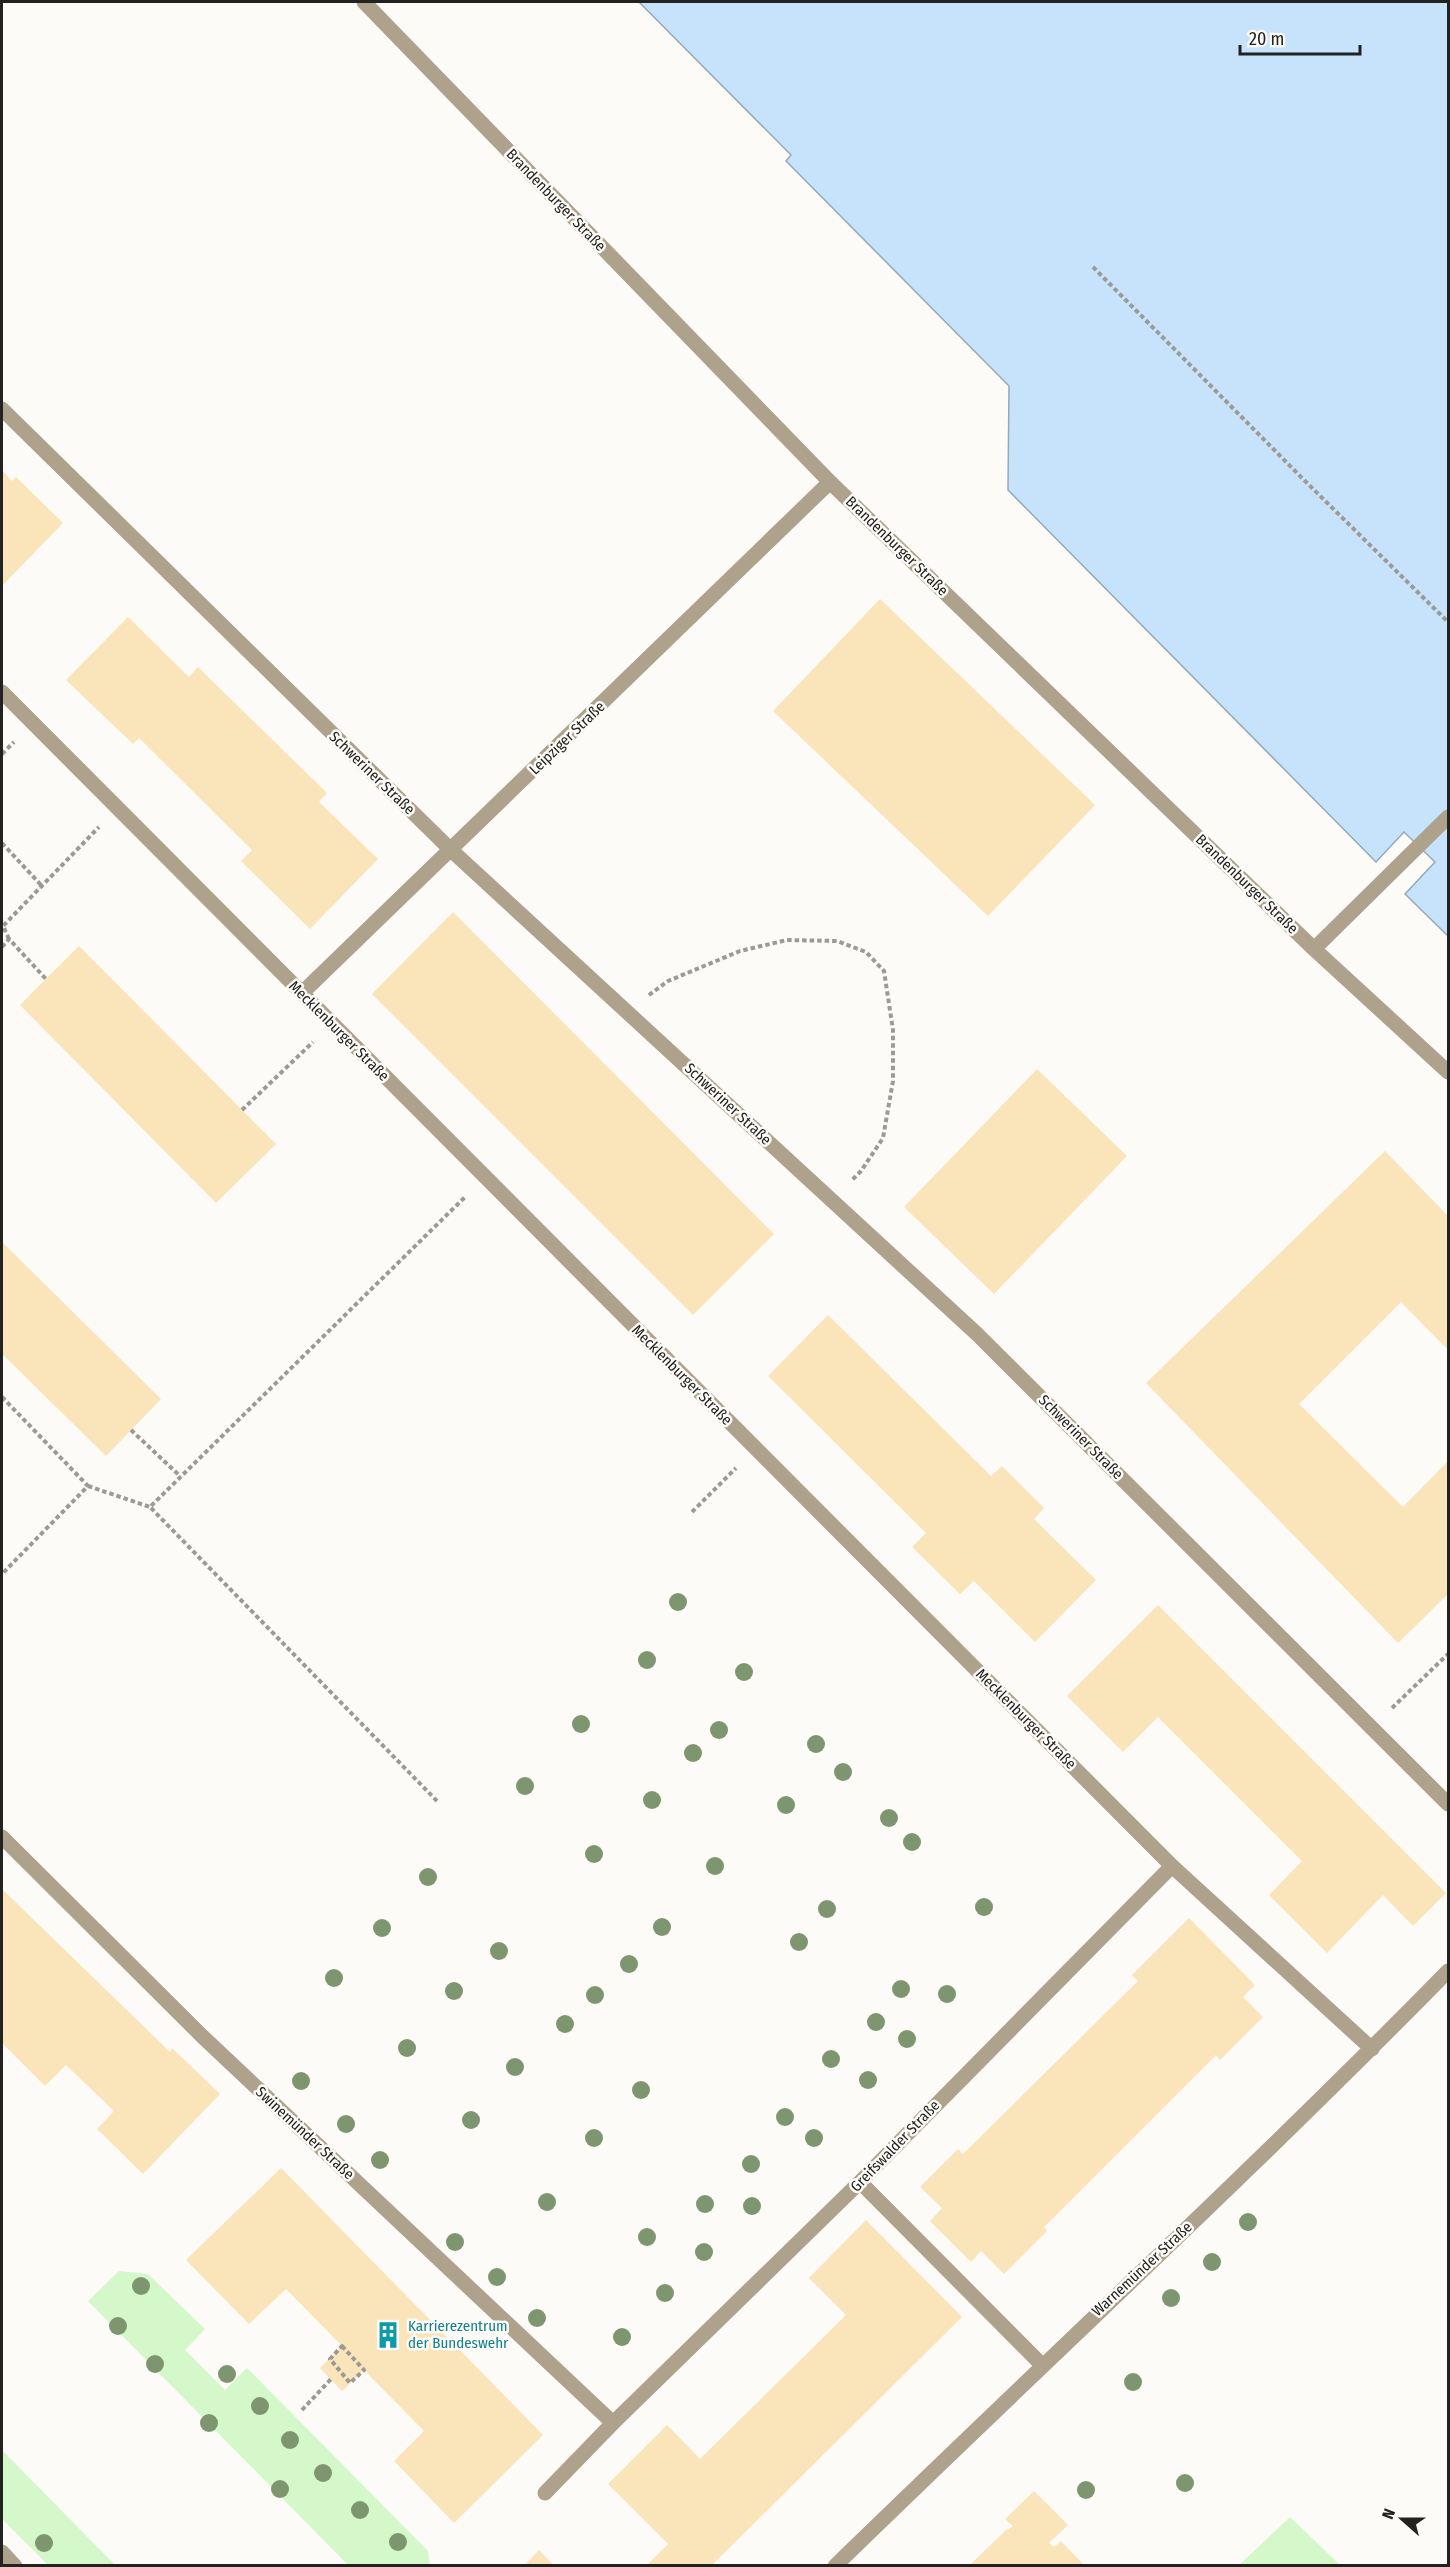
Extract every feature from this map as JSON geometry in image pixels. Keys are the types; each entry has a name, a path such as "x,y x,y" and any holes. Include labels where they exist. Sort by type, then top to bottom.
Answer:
{"street":[{"name":"Brandenburger Straße","path":"364,2 830,482 1314,949 1449,1072"},
{"name":"Schweriner Straße","path":"2,409 452,850 978,1334 1449,1804"},
{"name":"Leipziger Straße","path":"302,993 830,482"},
{"name":"Mecklenburger Straße","path":"2,692 1172,1866 1372,2049"},
{"path":"1314,949 1449,817"},
{"name":"Swinemünder Straße","path":"2,1837 203,2037 613,2423"},
{"name":"Greifswalder Straße","path":"545,2493 613,2423 860,2182 1172,1866"},
{"name":"Warnemünder Straße","path":"835,2565 1372,2049 1449,1971"},
{"path":"860,2182 1042,2365"},
{"path":"2,2552 15,2565"}],"path":[{"path":"1093,267 1305,481 1449,622"},
{"path":"46,979 9,939 3,926 117,809"},
{"path":"2,843 41,885"},
{"path":"2,947 9,939"},
{"path":"626,1011 668,981 740,951 787,940 837,941 866,952 884,971 893,1030 893,1081 883,1138 861,1171 832,1200"},
{"path":"242,1110 332,1024"},
{"path":"150,1507 485,1177"},
{"path":"2,1397 88,1486 150,1507 437,1801"},
{"path":"132,1430 180,1476"},
{"path":"692,1512 756,1448"},
{"path":"2,1574 88,1486"},
{"path":"1372,1727 1449,1654"},
{"path":"342,2346 364,2370 350,2383 330,2358 342,2346"},
{"path":"302,2410 331,2379"}],"green space":[{"path":"119,2271 148,2274 205,2329 185,2350 225,2390 247,2368 428,2551 430,2565 348,2565 88,2301"},
{"path":"2,2450 115,2565 48,2565 2,2519"},
{"path":"1290,2517 1340,2565 1239,2565"}],"water":[{"path":"639,2 1448,2 1448,936 1405,894 1435,862 1404,832 1376,862 1008,490 1009,386 786,161 791,155"}],"building":[{"path":"2,470 12,481 16,477 63,523 2,586"},
{"path":"880,599 1095,805 988,916 773,711"},
{"path":"128,617 189,677 198,667 327,793 319,802 378,859 310,929 241,861 252,850 139,738 133,744 66,680"},
{"path":"453,912 774,1234 693,1315 372,994"},
{"path":"79,946 276,1144 216,1203 20,1005"},
{"path":"1037,1069 1127,1156 994,1294 904,1207"},
{"path":"1385,1151 1448,1216 1448,1350 1401,1302 1299,1404 1403,1507 1448,1461 1448,1594 1398,1643 1146,1383"},
{"path":"2,1242 161,1399 106,1456 2,1354"},
{"path":"828,1315 991,1476 1002,1466 1044,1508 1034,1519 1096,1580 1035,1642 974,1581 960,1594 912,1547 926,1533 768,1376"},
{"path":"1158,1605 1446,1893 1413,1926 1383,1895 1327,1953 1269,1895 1302,1861 1158,1717 1123,1752 1067,1696"},
{"path":"2,1889 170,2052 172,2048 220,2094 143,2174 97,2129 114,2111 66,2065 45,2086 2,2043"},
{"path":"1189,1918 1255,1985 1243,1997 1263,2017 1220,2060 1216,2055 1044,2227 1047,2231 1004,2274 981,2251 971,2262 930,2221 942,2208 920,2187 958,2149 963,2154 1138,1981 1132,1975"},
{"name":"Karrierezentrum der Bundeswehr","path":"281,2168 543,2435 454,2523 394,2461 424,2431 364,2370 342,2391 320,2368 342,2346 286,2289 249,2324 186,2260"},
{"path":"866,2220 962,2317 711,2566 646,2566 668,2544 608,2484 667,2425 700,2459 846,2315 809,2278"},
{"path":"1034,2491 1068,2525 1049,2543 1054,2547 1061,2541 1085,2566 969,2566 1007,2529 1013,2526 1005,2519"},
{"path":"539,2550 554,2566 524,2566"}],"place":[{"name":"Karrierezentrum der Bundeswehr","path":"388,2335"}]}
